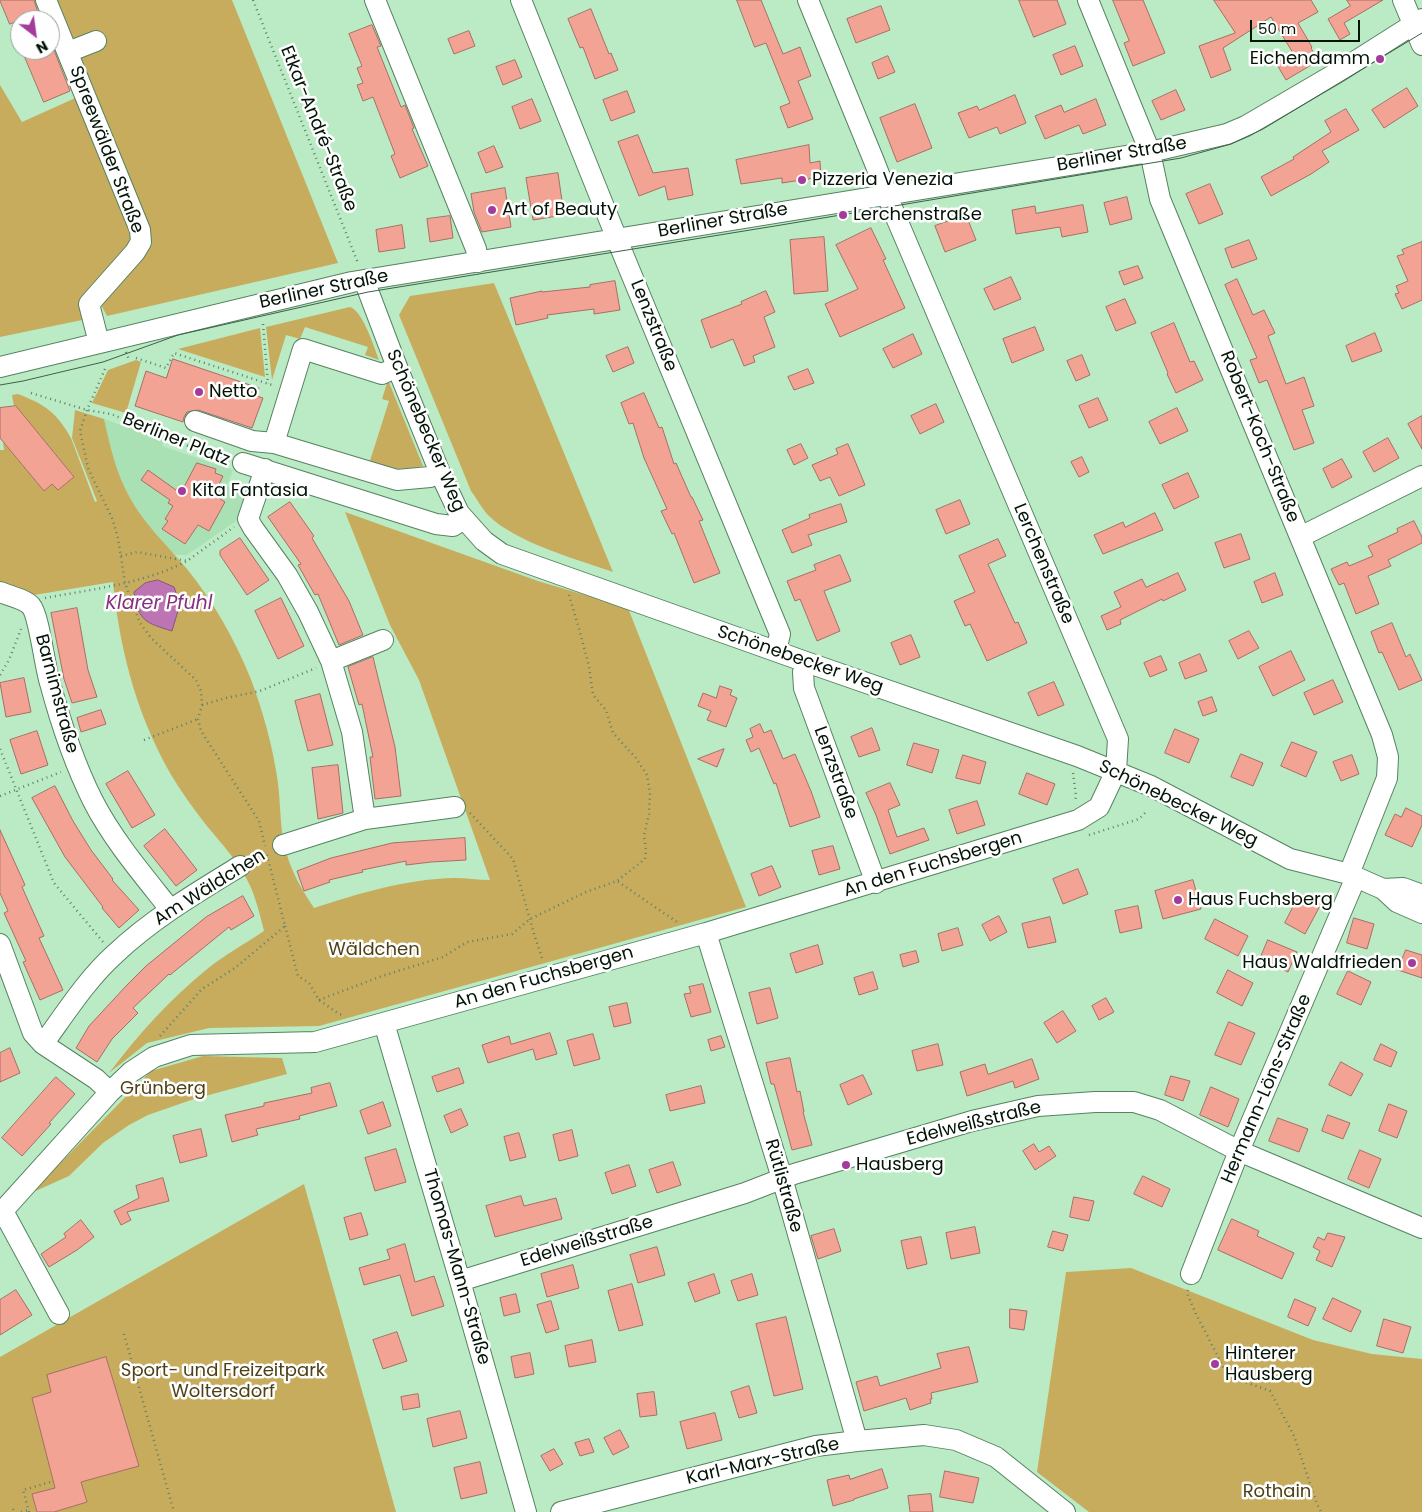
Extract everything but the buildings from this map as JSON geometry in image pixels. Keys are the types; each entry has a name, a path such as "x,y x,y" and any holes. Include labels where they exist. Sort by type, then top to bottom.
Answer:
{"street":[{"name":"Spreewälder Straße","path":"46,0 140,230 141,242 135,252 89,304 99,343"},
{"path":"375,0 476,249 478,262"},
{"name":"Lenzstraße","path":"521,0 617,239 780,634 776,651"},
{"name":"Lerchenstraße","path":"808,0 886,194 1118,740 1116,771"},
{"name":"Robert-Koch-Straße","path":"1088,0 1150,152 1160,199 1382,734 1388,757 1387,778 1352,876"},
{"path":"1403,0 1417,22 1422,45"},
{"name":"Berliner Straße","path":"0,367 362,274 478,262 1150,152 1227,134 1246,126 1340,71 1417,22"},
{"path":"68,52 96,41"},
{"name":"Schönebecker Weg","path":"362,274 397,368 440,473 463,519 484,541 502,554 1116,771 1151,786 1290,859 1352,876 1383,889 1397,902 1422,913"},
{"path":"274,444 304,349 382,374 397,368"},
{"path":"195,421 252,441 274,444 397,480 440,473"},
{"name":"Berliner Platz","path":"243,463 436,524 453,526 463,519"},
{"path":"266,469 248,518 253,528 287,575 308,612 331,661 352,732 365,819"},
{"path":"1300,537 1422,476"},
{"path":"0,592 28,603 32,607"},
{"name":"Barnimstraße","path":"32,607 36,616 48,678 76,766 107,824 139,870 170,909"},
{"path":"331,661 383,640"},
{"name":"Lenzstraße","path":"806,662 803,672 804,688 876,883"},
{"name":"An den Fuchsbergen","path":"2,1212 110,1092 131,1072 154,1057 191,1045 315,1042 706,933 876,883 1078,820 1099,807 1116,771"},
{"name":"Am Wäldchen","path":"275,849 365,819 455,806"},
{"name":"Am Wäldchen","path":"43,1044 80,993 114,954 170,909 240,866"},
{"name":"Hermann-Löns-Straße","path":"1191,1274 1239,1151 1352,876"},
{"name":"Schönebecker Weg","path":"1383,889 1403,888 1422,895"},
{"name":"Rütlistraße","path":"706,933 782,1178 857,1441"},
{"path":"0,944 33,1032 43,1044 96,1079 110,1092"},
{"name":"Thomas-Mann-Straße","path":"384,1023 526,1512"},
{"name":"Edelweißstraße","path":"460,1281 745,1193 782,1178 972,1121 1038,1106 1095,1102 1134,1102 1160,1110 1239,1151 1422,1228"},
{"path":"2,1212 59,1314"},
{"name":"Karl-Marx-Straße","path":"561,1512 816,1446 924,1435 956,1440 996,1456 1065,1512"}],"path":[{"name":"Etkar-André-Straße","path":"253,0 362,274"},
{"path":"263,324 268,384"},
{"path":"136,358 166,368 174,353 290,392"},
{"path":"105,369 80,431 88,468 112,518 118,538 125,582 140,623 151,638 196,680 201,691 202,705 198,720 201,731 275,849 285,926 298,976 310,983 319,1000 339,1014 348,1016"},
{"name":"Berliner Platz","path":"31,393 87,410 111,414 233,464 243,463"},
{"path":"0,675 9,660 32,607 40,599 142,580 168,571 187,561 248,518"},
{"path":"121,556 138,552 187,561"},
{"path":"319,1000 382,976 443,957 467,942 512,934 530,919 586,892 617,881 645,858 644,835 650,793 646,775 636,758 613,734 606,710 593,695 589,666 568,594"},
{"path":"202,705 260,691 331,661"},
{"path":"144,740 198,720"},
{"path":"0,749 54,883 114,954"},
{"path":"0,796 76,766"},
{"path":"455,806 469,811 513,859 549,977"},
{"name":"Am Wäldchen","path":"240,866 275,849"},
{"path":"617,881 680,925"},
{"path":"157,1040 202,989 235,968 285,926"},
{"path":"1191,1274 1187,1294 1228,1376 1270,1391 1294,1436 1321,1512"},
{"path":"124,1334 174,1512"},
{"path":"21,1512 29,1511 24,1490 54,1482"},
{"path":"13,1508 16,1512"}],"shaded area":[{"name":"Kita Fantasia","path":"104,419 164,440 162,446 233,470 227,486 249,495 239,519 187,555 175,555 150,528 130,499 122,483 111,451"}],"green space":[{"path":"52,0 232,0 338,263 107,316 100,303 152,244 60,20 60,10 56,10"},
{"path":"0,85 22,122 82,95 137,234 86,291 84,303 87,319 0,337"},
{"path":"494,283 613,572 565,556 515,534 489,516 471,491 399,315 410,296"},
{"path":"350,307 355,310 364,322 379,360 365,355 368,347 305,327 300,339 286,335 272,380 266,327"},
{"path":"260,328 265,377 178,349"},
{"path":"136,360 141,362 126,413 92,403 108,370"},
{"path":"388,380 423,466 396,469 369,464 389,401 382,399"},
{"name":"Wäldchen","path":"18,394 49,410 60,422 71,438 95,502 97,501 72,438 75,410 104,419 117,469 130,498 149,526 197,581 222,620 244,662 267,729 276,770 282,832 289,863 314,908 366,892 419,881 455,878 490,880 419,680 390,625 345,512 538,581 628,608 746,907 319,1026 209,1028 147,1043 109,1073 131,1045 192,981 227,954 264,931 256,900 246,878 178,786 152,738 126,662 113,582 34,595 0,582 0,450 4,450 3,442 44,491 52,484 58,490 74,477 14,406 12,395"},
{"name":"Grünberg","path":"203,1056 282,1058 287,1074 194,1099 148,1115 129,1125 103,1143 69,1176 31,1193 151,1071"},
{"name":"Sport- und Freizeitpark Woltersdorf","path":"304,1184 396,1512 0,1512 0,1357"},
{"name":"Rothain","path":"1131,1268 1313,1340 1372,1354 1422,1359 1422,1512 1089,1512 1037,1472 1066,1272"}],"water":[{"name":"Klarer Pfuhl","path":"158,580 174,587 180,604 172,631 156,626 145,619 141,615 136,602 134,592 145,583"}],"tram line":[{"path":"0,385 103,362 178,335 368,292 1181,158 1231,144 1263,129 1422,33"}],"place":[{"name":"Eichendamm","path":"1380,59"},
{"name":"Pizzeria Venezia","path":"802,180"},
{"name":"Art of Beauty","path":"492,210"},
{"name":"Lerchenstraße","path":"843,215"},
{"name":"Netto","path":"199,392"},
{"name":"Kita Fantasia","path":"182,491"},
{"name":"Haus Fuchsberg","path":"1178,900"},
{"name":"Haus Waldfrieden","path":"1412,963"},
{"name":"Hausberg","path":"846,1165"},
{"name":"Hinterer Hausberg","path":"1215,1364"}]}
